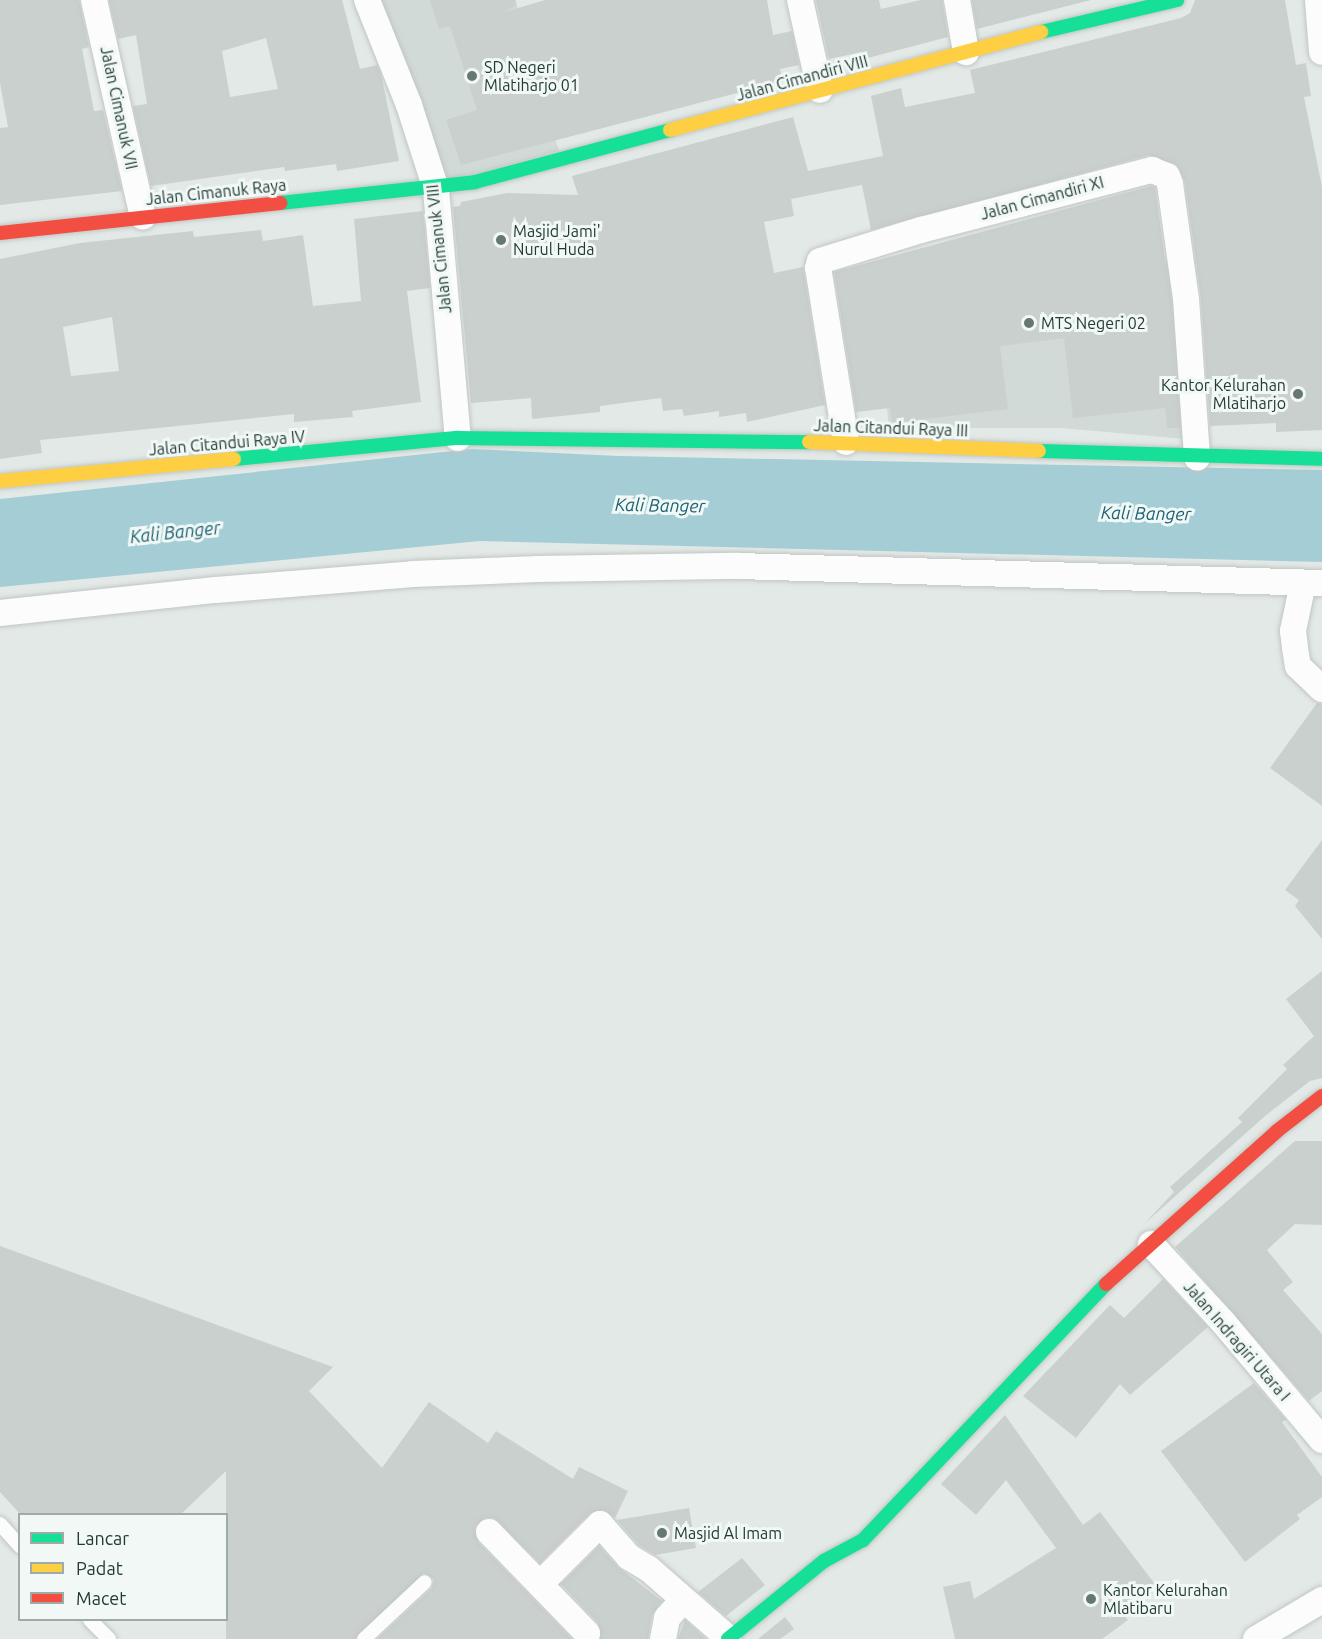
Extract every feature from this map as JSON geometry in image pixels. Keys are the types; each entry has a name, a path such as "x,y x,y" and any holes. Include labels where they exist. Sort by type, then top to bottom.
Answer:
{"street":[{"name":"Jalan Cimanuk VII","path":"94,0 143,217"},
{"name":"Jalan Cimanuk VIII","path":"367,0 410,105 436,189 458,438"},
{"path":"800,0 820,90"},
{"path":"957,0 966,52"},
{"name":"Jalan Cimandiri VIII","path":"436,189 1177,0"},
{"path":"1318,0 1322,52"},
{"name":"Jalan Cimandiri XI","path":"846,442 818,268 820,261 921,231 1152,170 1167,176 1170,184 1186,299 1197,458"},
{"name":"Jalan Cimanuk Raya","path":"0,233 436,189"},
{"name":"Jalan Citandui Raya III","path":"458,438 846,442 1197,458 1322,459"},
{"name":"Jalan Citandui Raya IV","path":"0,481 458,438"},
{"path":"0,613 216,590 413,574 538,569 738,566 1312,583 1293,631 1298,666 1322,689"},
{"path":"542,1582 600,1524 629,1557 728,1639 829,1557 863,1540 1082,1305 1277,1131 1322,1096"},
{"name":"Jalan Indragiri Utara I","path":"1150,1244 1224,1322 1322,1440"},
{"path":"489,1532 542,1582 587,1633"},
{"path":"663,1639 664,1623 683,1600"},
{"path":"1256,1639 1322,1600"}],"lane":[{"path":"0,1524 18,1544"},
{"path":"364,1639 425,1582"},
{"path":"91,1621 109,1639"}],"shaded area":[{"name":"SD Negeri Mlatiharjo 01","path":"374,0 516,0 525,48 559,151 446,182 422,103"},
{"name":"MTS Negeri 02","path":"1174,261 1185,439 1062,428 889,428 882,359 1152,263"}],"water":[{"name":"Kali Banger","path":"472,449 619,456 1322,470 1322,562 480,541 0,587 0,499"}],"building":[{"path":"0,0 79,0 89,47 82,49 94,111 103,110 122,191 0,205 0,128 8,127 0,83"},
{"path":"109,0 342,0 360,69 377,65 381,74 399,161 337,171 336,164 285,171 284,167 151,186 133,106 147,104 136,35 118,39","holes":["266,38 278,89 230,97 222,51"]},
{"path":"430,0 515,0 516,6 501,13 545,0 767,0 773,35 792,31 799,65 780,69 783,81 461,165 446,120 477,110 450,26 439,29"},
{"path":"816,0 879,0 881,9 921,0 942,0 948,37 864,59 862,52 829,59"},
{"path":"972,0 1091,0 977,29"},
{"path":"1195,0 1285,0 1296,65 1306,63 1311,96 1304,97 1322,187 1322,430 1276,432 1276,423 1210,426 1201,298 1185,182 1177,165 1149,155 871,230 862,185 791,199 794,216 764,222 774,273 803,267 825,405 747,422 746,413 719,417 719,411 684,416 682,409 663,411 661,398 600,406 600,412 532,419 531,398 471,403 453,207 460,206 461,202 507,193 578,195 572,176 793,117 808,171 883,156 871,96 901,88 905,107 975,93 970,70 1181,18 1190,13"},
{"name":"MTS Negeri 02","path":"1151,186 1155,188 1171,301 1180,428 1167,428 1165,408 1073,418 1064,338 1000,346 1008,409 892,423 890,408 856,412 834,272"},
{"path":"423,211 430,288 407,291 421,402 352,411 353,417 294,422 294,414 40,440 42,453 0,459 0,259 80,243 193,231 194,237 261,230 263,241 303,235 313,306 361,301 354,219","holes":["112,317 119,371 71,376 63,327"]},
{"path":"1317,703 1322,704 1322,806 1270,768"},
{"path":"1322,840 1322,939 1295,906 1299,900 1285,890"},
{"path":"1322,971 1322,1078 1310,1081 1265,1116 1144,1224 1174,1192 1170,1187 1242,1122 1238,1118 1287,1069 1283,1065 1314,1036 1286,999"},
{"path":"1295,1141 1322,1141 1322,1225 1295,1224 1267,1250 1293,1282 1283,1290 1322,1334 1322,1391 1309,1401 1175,1247"},
{"path":"0,1246 333,1367 309,1391 382,1468 429,1402 488,1443 496,1431 573,1479 579,1467 628,1491 615,1518 604,1510 590,1513 540,1563 494,1518 485,1518 475,1527 478,1542 572,1639 377,1639 432,1588 434,1579 424,1573 355,1639 226,1639 228,1513 226,1513 226,1471 182,1513 19,1513 0,1492"},
{"path":"1163,1279 1208,1327 1130,1395 1120,1384 1076,1438 1023,1396 1110,1305 1124,1318"},
{"path":"1254,1383 1286,1420 1282,1422 1322,1477 1322,1497 1297,1515 1300,1519 1245,1562 1161,1451"},
{"path":"1005,1415 1083,1525 1100,1512 1158,1588 1124,1615 1128,1620 1102,1639 955,1639 943,1587 970,1581 974,1599 1056,1548 1006,1480 976,1515 941,1484"},
{"name":"Masjid Al Imam","path":"689,1508 696,1548 655,1555 639,1545 617,1520"},
{"path":"599,1546 618,1567 662,1601 652,1615 648,1639 600,1639 598,1623 561,1584"},
{"path":"742,1558 765,1585 726,1616 698,1592"},
{"path":"785,1617 794,1629 780,1639 758,1639"},
{"path":"685,1620 706,1639 678,1639"}],"traffic: fast":[{"path":"1041,32 1177,0"},
{"path":"280,203 475,182 670,130"},
{"path":"234,459 458,438 809,442"},
{"path":"1039,451 1322,459"},
{"path":"728,1639 824,1561 863,1540 1106,1284"}],"traffic: slow":[{"path":"670,130 1041,32"},
{"path":"809,442 1039,451"},
{"path":"0,481 234,459"}],"traffic: jam":[{"path":"0,233 280,203"},
{"path":"1106,1284 1277,1131 1322,1096"}],"place":[{"name":"SD Negeri Mlatiharjo 01","path":"472,76"},
{"name":"Masjid Jami' Nurul Huda","path":"501,240"},
{"name":"MTS Negeri 02","path":"1029,323"},
{"name":"Kantor Kelurahan Mlatiharjo","path":"1298,394"},
{"name":"Masjid Al Imam","path":"662,1533"},
{"name":"Kantor Kelurahan Mlatibaru","path":"1091,1599"}]}
